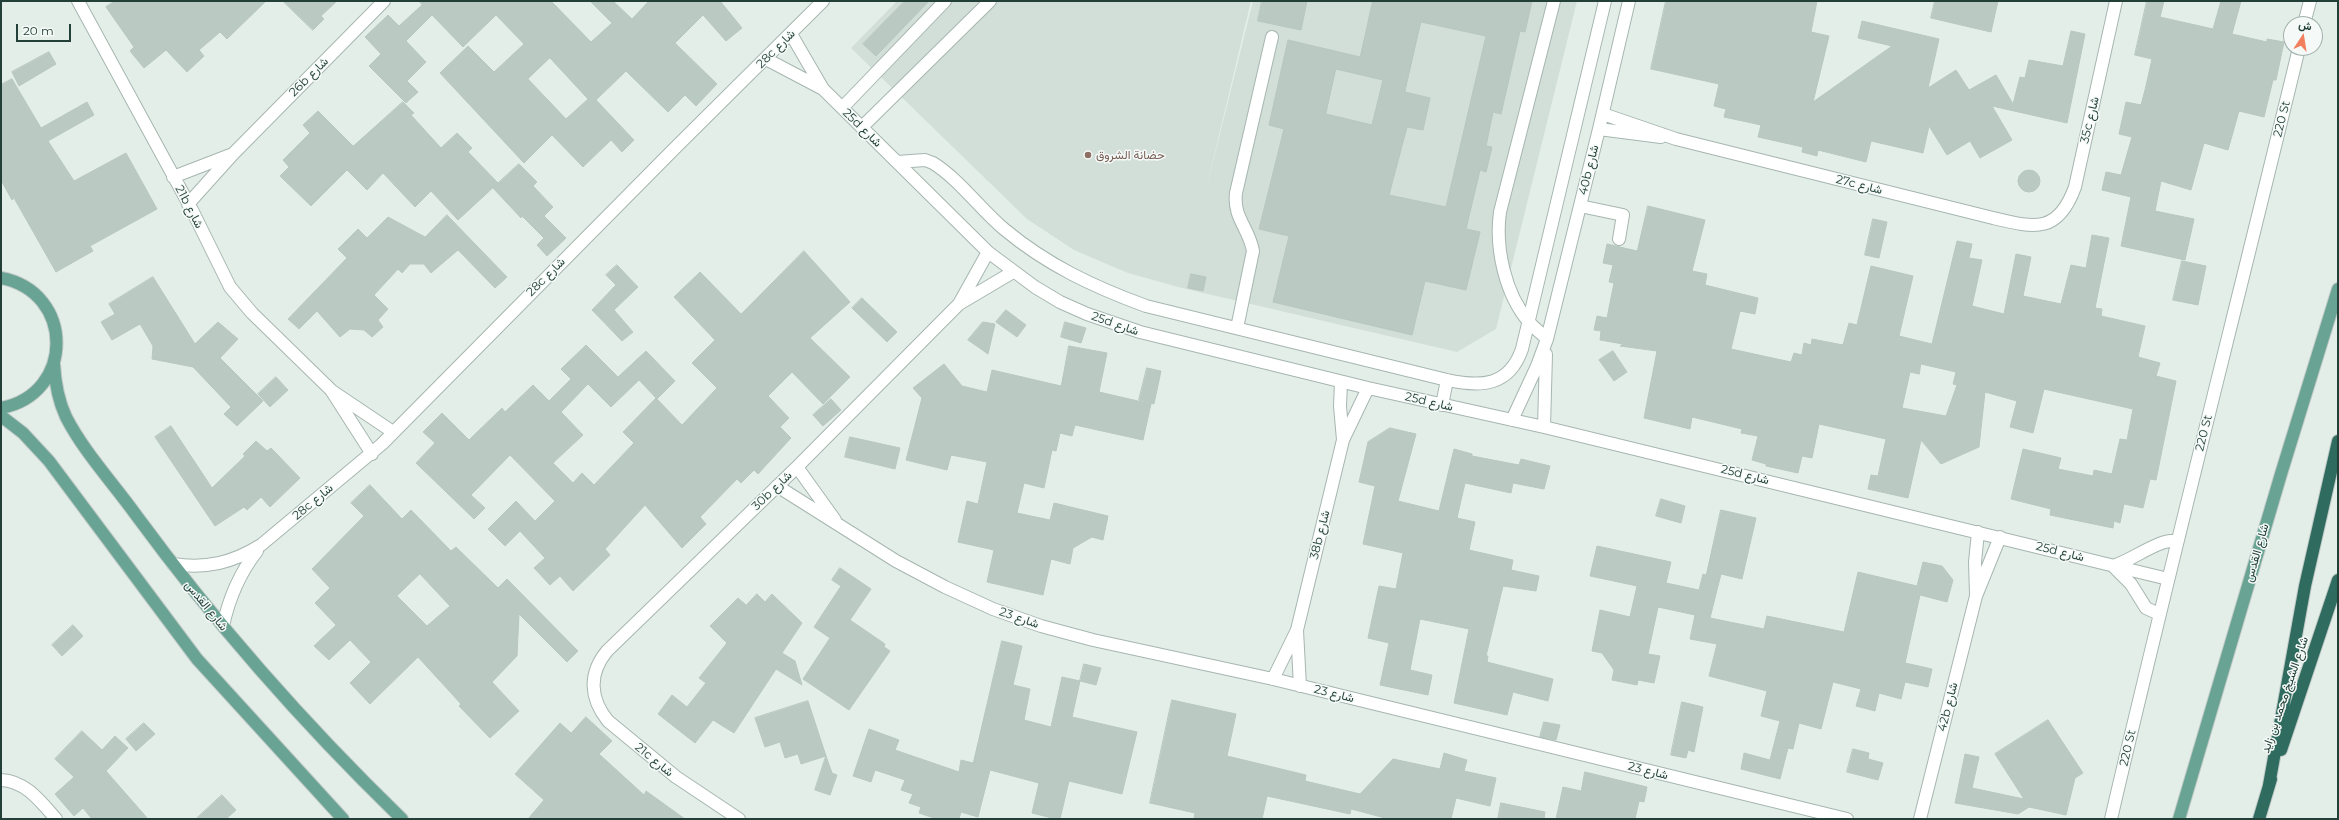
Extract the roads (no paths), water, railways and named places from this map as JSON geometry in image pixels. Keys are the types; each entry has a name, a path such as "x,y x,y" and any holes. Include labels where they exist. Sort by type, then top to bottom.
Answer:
{"highway":[{"path":"2269,785 2305,586 2338,441"},
{"name":"شارع الشيخ محمد بن زايد","path":"2258,819 2338,580"}],"main road":[{"path":"1,408 13,406 30,397 44,382 54,364 57,346 55,328 49,311 38,297 24,286 4,277"},
{"name":"شارع القدس","path":"2179,819 2281,474 2338,288"},
{"name":"شارع القدس","path":"54,364 59,398 75,431 173,564 223,626 321,738 402,819"},
{"path":"1,416 37,446 197,659 343,819"}],"street":[{"name":"21b شارع","path":"78,1 188,204 220,271 240,301 331,390 372,454"},
{"name":"26b شارع","path":"188,204 233,154 384,1"},
{"name":"28c شارع","path":"173,564 210,566 228,562 261,545 372,454 673,150 824,1"},
{"path":"842,108 945,1"},
{"path":"862,127 990,1"},
{"path":"1547,339 1529,323 1513,297 1508,283 1498,240 1498,226 1500,212 1554,1"},
{"path":"897,162 925,160 940,167 1004,229 1036,254 1071,275 1108,292 1146,306 1447,380 1482,385 1504,376 1518,359 1529,323 1606,1"},
{"name":"40b شارع","path":"1512,420 1537,366 1547,339 1603,114 1628,1"},
{"name":"35c شارع","path":"2043,225 2065,211 2075,187 2116,1"},
{"path":"2306,16 2310,1"},
{"name":"25d شارع","path":"791,34 823,89 988,252 1013,272 1060,302 1115,324 1341,382 1544,427 2168,579"},
{"path":"1237,328 1253,251 1250,238 1237,215 1235,205 1236,193 1272,37"},
{"name":"220 St","path":"2111,819 2176,541 2239,295 2297,56"},
{"name":"25d شارع","path":"766,59 788,73 823,89"},
{"name":"27c شارع","path":"1603,114 1676,139 1993,218 2043,225"},
{"name":"27c شارع","path":"1599,130 1676,139"},
{"name":"26b شارع","path":"173,177 233,154"},
{"path":"1580,206 1623,215 1619,239"},
{"name":"30b شارع","path":"959,304 988,252"},
{"name":"30b شارع","path":"592,682 598,665 607,651 797,467 959,304 1013,272"},
{"name":"40b شارع","path":"1544,427 1547,339"},
{"path":"1442,405 1447,380"},
{"name":"38b شارع","path":"1341,382 1340,406 1343,440"},
{"name":"38b شارع","path":"1273,679 1297,630 1343,440 1368,388"},
{"name":"21b شارع","path":"331,390 351,402 393,432"},
{"name":"شارع 23","path":"797,467 838,524"},
{"name":"شارع 23","path":"777,486 896,561 945,587 993,609 1034,623 1093,640 1273,679 1847,819"},
{"name":"42b شارع","path":"1976,596 1975,562 1978,532"},
{"name":"42b شارع","path":"1920,819 1976,596 2000,537"},
{"path":"2159,614 2146,608 2131,584 2113,566 2131,560 2162,541 2176,541"},
{"name":"28c شارع","path":"223,626 235,586 250,560 261,545"},
{"name":"38b شارع","path":"1297,630 1300,686"},
{"name":"21c شارع","path":"592,682 594,697 599,710 608,721 676,777 739,819"},
{"path":"1,780 17,783 31,791 56,819"}],"place":[{"name":"حضانة الشروق","path":"1088,155"}]}
